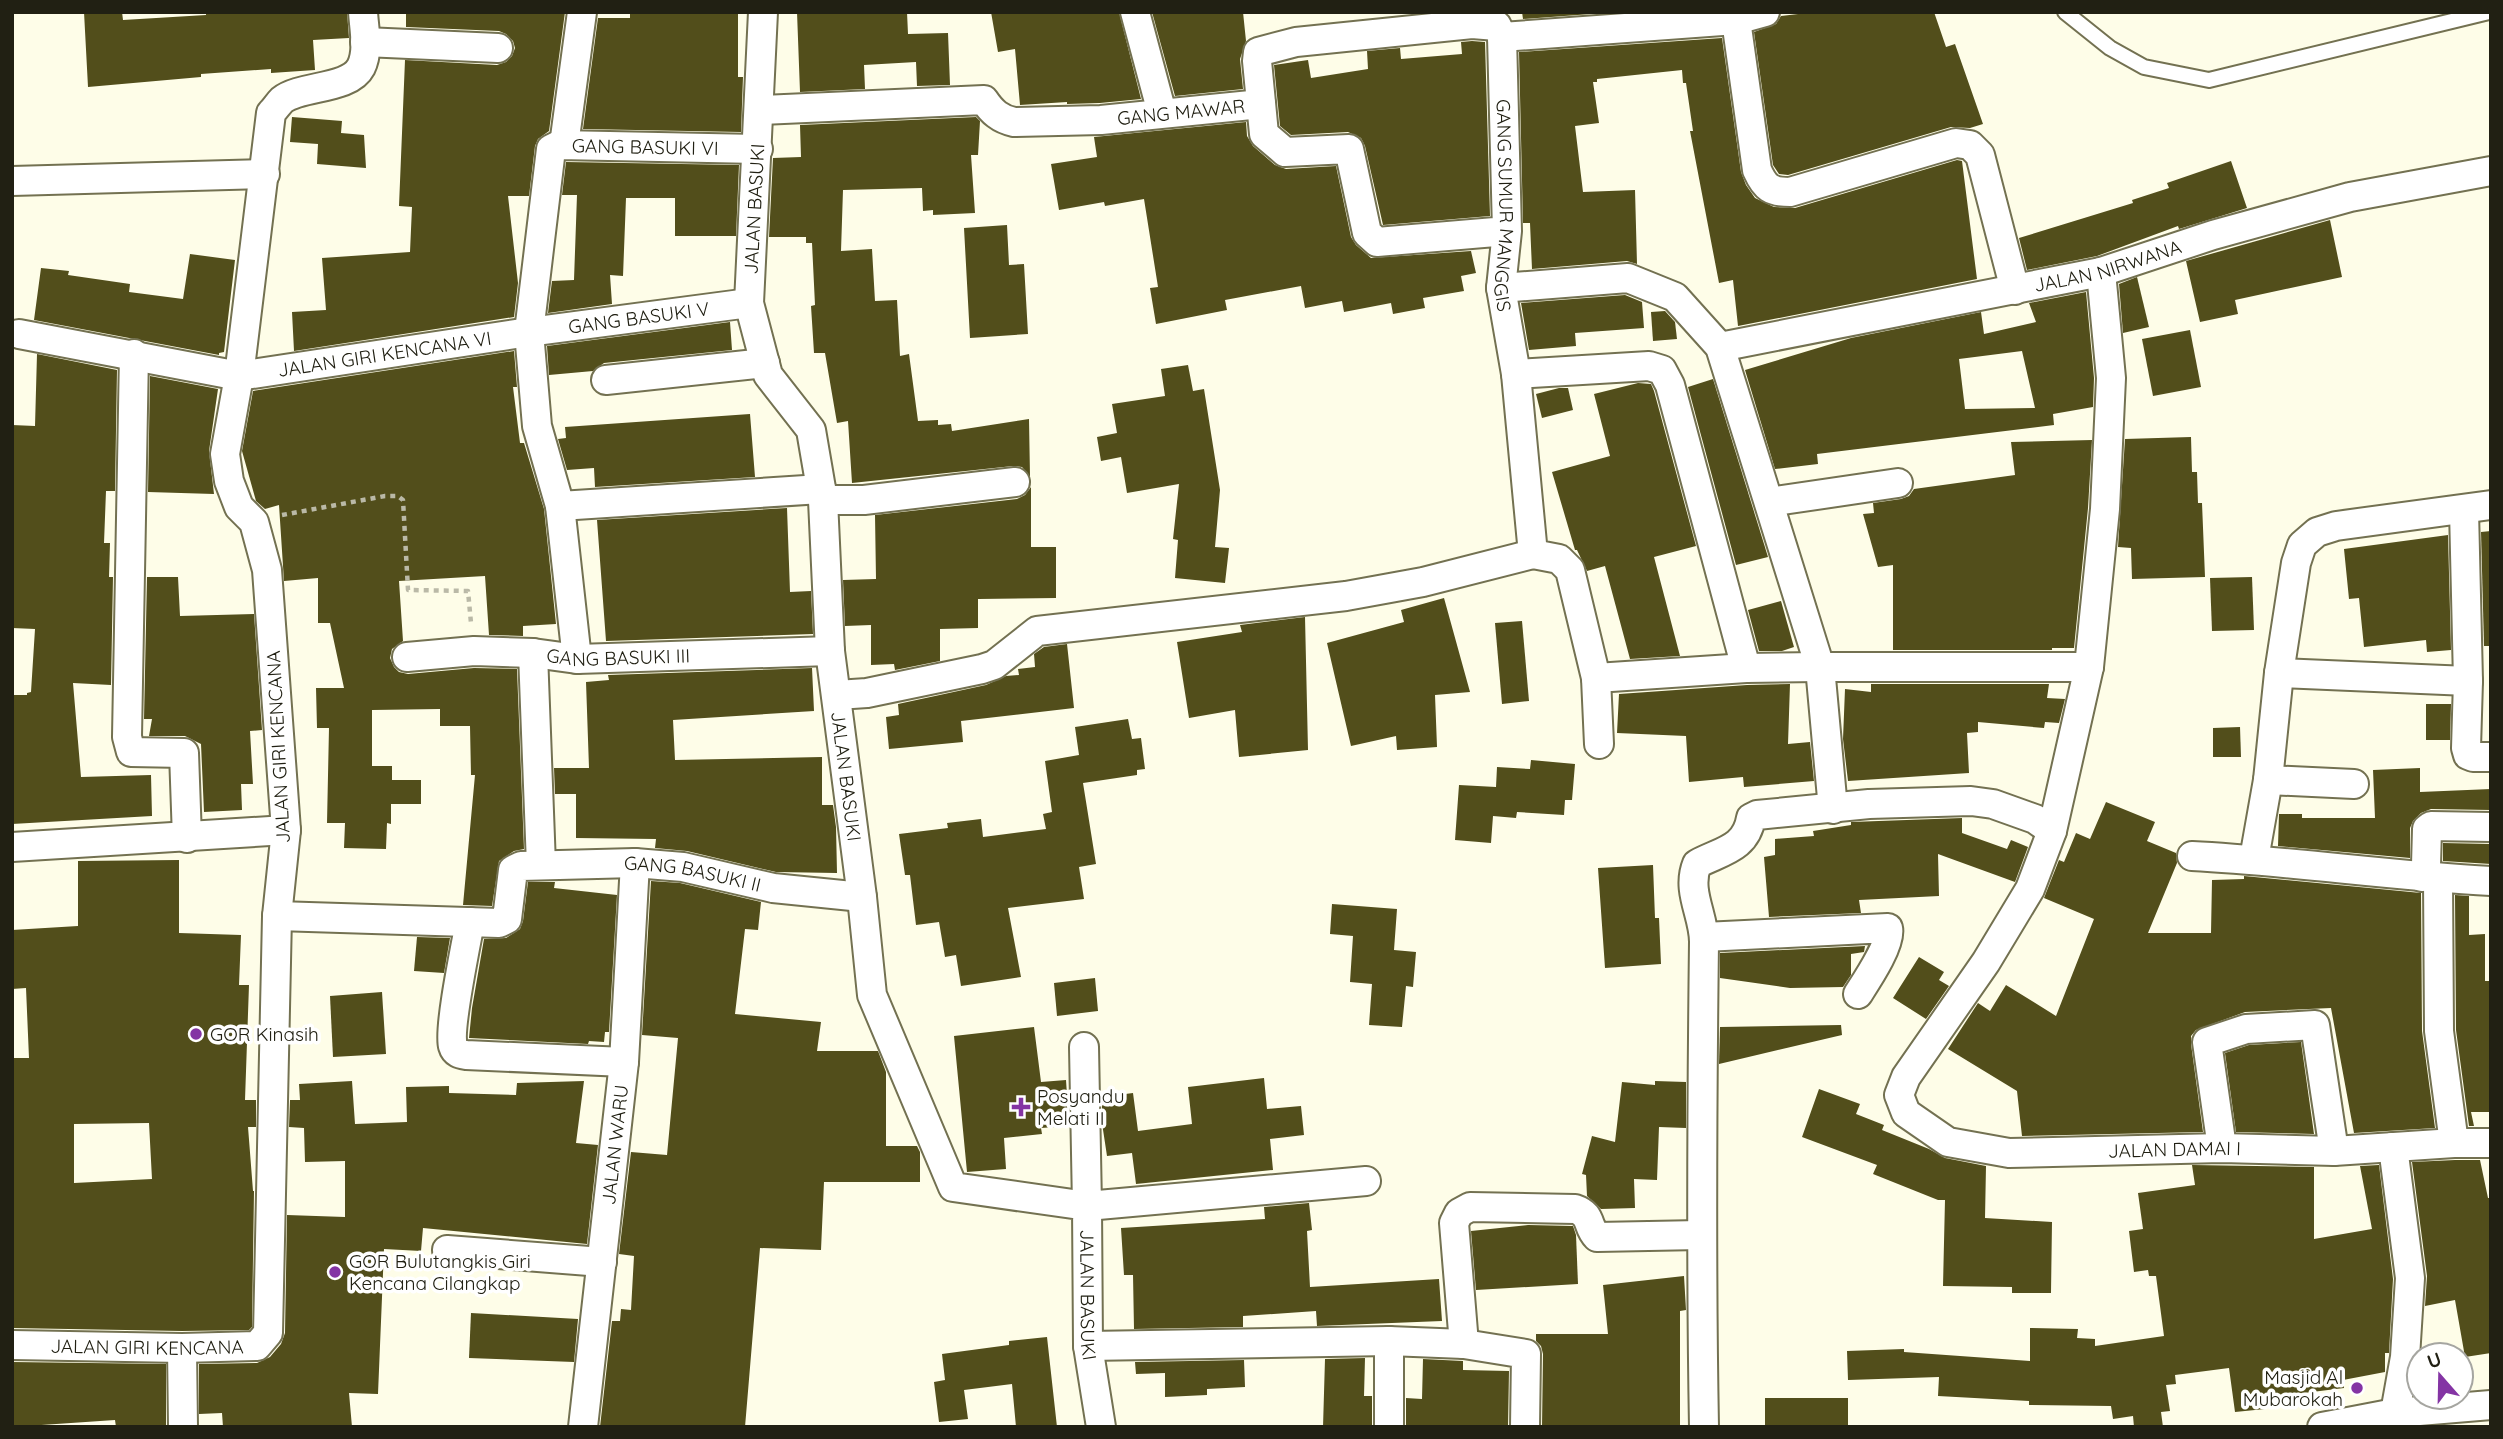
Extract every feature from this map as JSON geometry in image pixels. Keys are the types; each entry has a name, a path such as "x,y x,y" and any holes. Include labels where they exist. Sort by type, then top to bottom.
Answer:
{"street":[{"name":"JALAN GIRI KENCANA","path":"12,1345 182,1348 257,1346 268,1333 277,916 286,830 267,570 254,522 239,506 229,481 225,454 239,376 271,113 282,100 297,93 328,86 351,76 360,68 365,42 363,12"},
{"path":"564,145 582,12"},
{"name":"JALAN BASUKI","path":"763,12 749,303 768,375 811,430 822,495 830,650 872,995 953,1186 1087,1206 1088,1346 1101,1427"},
{"path":"1135,12 1161,114"},
{"path":"1261,104 1258,52 1296,42 1472,24 1497,26 1502,37 1598,21 1736,20 1765,12"},
{"path":"1736,20 1757,170 1764,186 1776,192 1790,192 1956,143 1970,145 1980,155 2015,290"},
{"name":"GANG SUMUR MANGGIS","path":"1502,37 1507,231 1501,288 1516,374 1533,554"},
{"path":"365,42 498,48"},
{"name":"GANG MAWAR","path":"760,110 984,100 1003,120 1014,122 1101,120 1261,104 1264,134 1285,152 1349,149 1367,233 1377,242 1507,231"},
{"name":"GANG BASUKI VI","path":"528,332 551,149 564,145 758,149"},
{"name":"JALAN NIRWANA","path":"1720,347 2101,272 2213,235 2350,197 2491,171"},
{"path":"12,181 265,174"},
{"path":"1704,1427 1700,1235 1704,937 1692,886 1693,874 1697,864 1742,841 1749,832 1751,818 1757,815 1869,804 1971,801 1993,804 2035,819 2052,831 2089,667 2105,509 2111,378 2101,272"},
{"path":"1501,288 1628,278 1675,297 1720,347 1820,667 1833,809"},
{"name":"GANG BASUKI V","path":"528,332 749,303"},
{"path":"528,332 537,426 560,506 577,659"},
{"name":"JALAN GIRI KENCANA VI","path":"19,334 239,376 528,332"},
{"path":"134,355 127,737 131,752 184,753 187,838"},
{"path":"607,380 765,363"},
{"path":"1516,374 1649,366 1662,370 1670,385 1746,668"},
{"path":"560,506 822,495 864,500 1015,482"},
{"path":"1769,502 1898,483"},
{"path":"2255,859 2268,780 2279,673 2297,564 2302,545 2317,532 2336,526 2477,507 2466,748 2468,755 2473,757 2491,757"},
{"path":"837,695 867,693 982,669 994,665 1037,631 1346,596 1423,582 1533,554 1559,559 1570,570 1596,678 1599,744"},
{"name":"GANG BASUKI III","path":"407,657 474,651 533,653 577,659 830,650"},
{"path":"277,916 499,923 507,919 513,870 531,866 533,653"},
{"path":"1596,678 1746,668 2089,667"},
{"path":"2279,673 2469,681"},
{"path":"2268,780 2354,784"},
{"path":"2454,1143 2439,1031 2430,878 2426,865 2427,829 2431,826 2491,827"},
{"path":"12,847 286,830"},
{"name":"JALAN DAMAI I","path":"2052,831 2030,889 1986,962 1906,1077 1899,1095 1906,1113 1948,1142 2009,1153 2222,1148 2334,1151 2491,1143"},
{"path":"2192,856 2255,859 2430,878 2491,881"},
{"name":"GANG BASUKI II","path":"531,866 635,863 683,867 773,888 862,897"},
{"name":"JALAN WARU","path":"583,1427 624,1062 635,863"},
{"path":"470,922 454,1021 453,1046 458,1053 624,1062"},
{"path":"1704,937 1888,928 1889,934 1875,967 1858,994"},
{"path":"2222,1148 2207,1042 2246,1029 2315,1025 2334,1151"},
{"path":"1084,1047 1087,1206 1366,1181"},
{"path":"2393,1147 2410,1279 2405,1357 2395,1413"},
{"path":"1464,1344 1454,1223 1459,1213 1470,1207 1575,1209 1584,1212 1592,1232 1597,1237 1700,1235"},
{"path":"447,1250 601,1262"},
{"path":"1088,1346 1390,1341 1464,1344 1526,1354 1525,1427"},
{"path":"1389,1427 1390,1341"},
{"path":"182,1348 183,1427"},
{"path":"2322,1427 2395,1413 2491,1405"}],"lane":[{"path":"2065,12 2110,48 2144,67 2209,80 2489,12"}],"path":[{"path":"254,522 296,511 398,496 403,500 408,590 468,591 474,651"}],"building":[{"path":"84,12 122,12 123,20 206,15 206,12 347,12 349,38 313,40 315,70 271,73 271,69 201,74 201,77 88,87"},
{"path":"406,12 565,12 549,131 538,139 535,146 529,196 508,196 518,283 514,317 294,351 292,312 326,310 322,258 410,252 412,207 399,206 405,60 497,65 506,62 515,48 513,41 499,31 406,27"},
{"path":"630,12 738,12 738,77 743,77 741,132 583,129 598,18 630,18"},
{"path":"797,12 907,12 908,34 948,33 950,85 917,86 916,62 864,65 865,89 800,92"},
{"path":"991,12 1119,12 1141,99 1020,105 1015,49 998,52"},
{"path":"1152,12 1243,12 1246,41 1240,59 1243,89 1175,96"},
{"path":"1522,12 1591,12 1591,14 1523,19"},
{"path":"1815,12 1934,12 1946,47 1955,44 1983,124 1970,128 1951,127 1788,175 1779,174 1773,165 1754,32 1776,24 1781,16"},
{"path":"1722,38 1741,172 1755,198 1774,207 1795,208 1957,160 1962,161 1977,279 1738,326 1733,280 1719,283 1690,131 1693,131 1682,70 1597,79 1597,82 1593,82 1599,123 1575,126 1583,192 1635,190 1637,264 1627,261 1532,269 1530,223 1523,223 1519,52"},
{"path":"1461,42 1485,42 1490,216 1383,225 1361,138 1348,132 1291,135 1280,126 1274,65 1308,60 1311,78 1368,69 1367,51 1400,48 1401,59 1462,54"},
{"path":"292,117 342,121 341,133 364,135 366,168 317,164 318,144 290,142"},
{"path":"976,117 980,121 978,155 971,155 975,213 933,215 933,210 923,211 922,188 843,190 841,251 872,249 875,301 897,300 900,356 909,354 918,421 938,420 938,425 951,424 952,431 1029,419 1030,477 1022,467 1013,466 852,483 848,421 837,423 825,353 814,353 811,306 815,305 812,243 806,243 806,237 769,237 773,158 801,157 800,125"},
{"path":"1246,122 1247,136 1253,146 1275,165 1286,169 1336,166 1351,237 1371,258 1471,251 1476,273 1461,276 1464,291 1423,298 1425,308 1393,314 1391,303 1344,312 1342,301 1305,308 1301,286 1225,300 1227,310 1156,324 1150,288 1158,287 1144,199 1105,206 1104,202 1059,210 1051,164 1097,157 1094,137"},
{"path":"2231,161 2247,208 2179,229 2178,226 2097,256 2027,270 2019,238 2133,203 2132,200 2169,188 2167,183"},
{"path":"566,162 739,165 736,236 675,236 675,198 626,198 623,276 610,275 612,304 548,313 552,281 574,280 577,195 562,195"},
{"path":"2330,220 2342,277 2235,300 2238,314 2200,322 2186,261"},
{"path":"1007,225 1009,265 1024,264 1028,334 970,338 964,228"},
{"path":"190,254 235,260 224,352 219,355 34,320 41,268 69,271 68,275 130,284 129,292 183,299"},
{"path":"2137,277 2149,327 2123,333 2119,284"},
{"path":"2086,292 2094,378 2093,407 2053,414 2054,425 1817,454 1818,464 1775,469 1745,370 1851,338 1981,312 1984,334 2036,322 2029,303","holes":["2022,351 2035,408 1965,409 1959,359"]},
{"path":"1625,295 1642,302 1644,328 1575,333 1576,346 1529,350 1521,303"},
{"path":"1665,311 1675,322 1677,339 1653,341 1651,312"},
{"path":"730,322 732,350 604,363 593,371 549,375 547,346"},
{"path":"2190,330 2201,387 2153,396 2142,339"},
{"path":"514,351 517,387 513,387 520,443 524,443 544,509 556,624 523,626 523,636 489,635 485,576 399,581 403,641 392,649 390,658 399,672 408,674 474,668 517,669 524,849 514,851 499,861 492,906 463,905 475,775 471,775 470,726 440,726 440,709 372,710 372,766 392,766 392,780 421,780 421,804 391,804 391,824 387,823 386,849 344,848 345,823 327,823 329,728 317,728 316,688 344,688 330,623 318,623 318,578 284,581 279,505 265,509 256,501 242,451 253,391"},
{"path":"37,354 117,370 115,491 106,491 104,543 110,543 109,577 113,577 111,685 73,683 81,777 151,775 152,816 12,824 12,695 27,695 31,692 35,629 12,628 12,425 35,426"},
{"path":"1188,365 1193,391 1204,389 1220,490 1215,547 1229,548 1225,583 1175,578 1178,540 1173,539 1179,484 1127,493 1121,457 1101,461 1097,437 1117,433 1112,404 1165,396 1161,369"},
{"path":"150,376 218,389 209,451 214,494 148,492"},
{"path":"1713,379 1768,557 1736,565 1688,387"},
{"path":"1638,383 1651,384 1654,391 1696,546 1654,557 1680,656 1630,659 1605,566 1587,571 1575,550 1552,472 1610,456 1594,394"},
{"path":"1568,388 1573,410 1542,418 1536,394"},
{"path":"750,414 755,477 595,487 594,468 567,470 558,439 566,438 565,427"},
{"path":"2191,437 2192,472 2197,472 2198,503 2202,503 2205,577 2132,579 2131,548 2118,547 2125,439"},
{"path":"2092,440 2074,648 1893,650 1893,565 1878,567 1863,514 1874,513 1873,503 1901,499 1909,496 1914,489 2015,475 2011,442"},
{"path":"1031,487 1031,547 1056,547 1056,598 978,599 978,628 940,629 940,661 895,670 894,664 871,665 871,625 845,626 843,580 876,579 875,515 1017,499 1025,495"},
{"path":"787,508 790,592 811,591 813,634 606,641 597,520"},
{"path":"2491,531 2491,646 2484,646 2481,532"},
{"path":"2448,535 2451,650 2427,652 2426,640 2364,647 2359,598 2349,599 2344,549"},
{"path":"147,577 178,577 180,616 254,614 262,730 250,731 253,784 241,784 242,810 204,812 201,744 185,736 149,736 152,719 144,719"},
{"path":"2252,577 2254,630 2212,631 2210,578"},
{"path":"1444,598 1470,692 1435,695 1437,747 1397,750 1396,736 1351,746 1327,643 1404,622 1401,610"},
{"path":"1781,601 1794,647 1782,651 1759,651 1748,610"},
{"path":"1305,617 1308,750 1239,757 1235,710 1189,718 1177,642 1242,632 1240,625"},
{"path":"1522,621 1529,701 1502,704 1495,623"},
{"path":"1067,644 1074,708 961,721 963,742 889,749 886,717 899,715 898,704 1019,675 1018,669 1035,667 1034,654 1044,647"},
{"path":"812,668 814,711 673,720 675,760 822,757 822,805 833,805 837,873 776,872 687,851 655,848 656,839 576,838 576,794 555,794 554,768 589,768 586,682 609,680 608,675"},
{"path":"1790,684 1788,744 1810,742 1814,781 1744,787 1743,777 1689,782 1686,736 1617,733 1619,694"},
{"path":"1871,684 2049,684 2047,698 2065,699 2059,723 2045,722 2044,728 1978,722 1978,732 1967,733 1969,773 1848,781 1843,739 1845,689 1871,692"},
{"path":"2426,704 2451,704 2450,740 2426,740"},
{"path":"1128,719 1132,739 1141,738 1145,769 1137,770 1137,775 1083,783 1096,864 1079,867 1084,899 1008,908 1021,977 961,986 956,955 945,957 939,922 916,925 910,875 905,875 899,834 948,828 947,823 981,819 983,837 1046,829 1043,814 1052,812 1045,761 1079,755 1075,727"},
{"path":"2240,727 2241,757 2213,757 2213,728"},
{"path":"1531,760 1575,764 1572,800 1565,800 1564,815 1517,812 1516,818 1493,816 1491,843 1455,840 1459,785 1496,787 1497,767 1530,769"},
{"path":"2420,768 2420,792 2491,789 2491,810 2431,809 2421,813 2410,828 2410,858 2278,846 2279,814 2302,814 2302,818 2375,818 2373,770"},
{"path":"2106,802 2155,822 2147,841 2176,853 2177,863 2148,933 2211,933 2212,880 2244,879 2244,876 2421,893 2422,1031 2435,1128 2354,1133 2331,1008 2245,1012 2196,1030 2191,1036 2191,1044 2203,1132 2022,1136 2017,1091 1948,1049 1978,1003 1990,1011 2006,985 2056,1016 2094,919 2044,898 2059,860 2064,862 2076,833 2090,839"},
{"path":"1962,818 1962,833 2007,849 2011,840 2028,847 2015,882 1938,854 1939,896 1859,900 1861,913 1769,917 1764,857 1775,855 1775,839 1814,836 1813,831 1851,825 1851,822"},
{"path":"2443,843 2491,844 2491,864 2443,861"},
{"path":"179,860 179,933 241,935 239,985 249,985 245,1100 256,1100 256,1127 248,1127 254,1191 252,1327 249,1330 12,1328 12,1058 29,1058 26,988 12,989 12,930 78,926 78,861","holes":["149,1123 152,1179 74,1183 74,1124"]},
{"path":"1653,865 1655,918 1659,918 1661,964 1605,968 1598,868"},
{"path":"651,881 680,883 761,902 758,930 745,929 735,1014 821,1022 817,1051 878,1051 886,1072 886,1146 917,1146 920,1152 920,1182 824,1182 821,1250 760,1248 745,1427 600,1427 612,1321 620,1321 621,1309 631,1310 634,1256 619,1254 631,1152 667,1155 678,1038 642,1035"},
{"path":"528,882 555,882 554,888 617,895 609,1032 605,1032 604,1042 589,1041 588,1044 469,1038 484,939 506,938 520,929"},
{"path":"2455,895 2469,896 2469,935 2485,934 2485,981 2491,981 2491,1112 2471,1112 2474,1126 2469,1126 2456,1030"},
{"path":"1332,904 1397,909 1394,950 1416,952 1413,987 1406,986 1402,1027 1369,1025 1372,984 1350,982 1353,936 1330,934"},
{"path":"417,937 450,938 444,973 414,971"},
{"path":"1865,946 1864,952 1851,954 1851,975 1843,987 1790,988 1720,978 1720,953"},
{"path":"1919,957 1944,972 1939,980 1949,986 1926,1019 1893,998"},
{"path":"1095,978 1098,1011 1057,1016 1054,983"},
{"path":"382,992 386,1054 333,1057 330,996"},
{"path":"1841,1025 1842,1035 1719,1064 1720,1027"},
{"path":"1034,1027 1041,1082 1066,1080 1069,1126 1041,1128 1042,1134 1004,1138 1006,1169 967,1172 954,1036"},
{"path":"2301,1042 2314,1134 2236,1132 2225,1053 2249,1045"},
{"path":"1264,1078 1267,1109 1301,1106 1304,1135 1270,1139 1273,1170 1136,1184 1132,1153 1107,1156 1102,1123 1102,1097 1133,1093 1138,1131 1192,1124 1188,1087"},
{"path":"352,1081 355,1124 407,1122 406,1087 449,1086 449,1093 516,1095 517,1083 584,1081 576,1143 598,1145 587,1244 423,1228 421,1251 384,1249 378,1394 349,1393 352,1427 223,1427 222,1413 199,1414 199,1364 257,1363 270,1357 281,1344 285,1333 287,1215 345,1217 345,1161 305,1162 304,1128 289,1127 290,1100 300,1100 299,1084"},
{"path":"1655,1081 1686,1082 1686,1128 1659,1127 1657,1180 1634,1179 1635,1208 1601,1209 1587,1196 1586,1175 1582,1174 1592,1136 1615,1142 1622,1082 1655,1085"},
{"path":"1819,1089 1860,1104 1856,1114 1884,1125 1882,1130 1945,1158 1986,1166 1985,1218 2052,1222 2051,1293 2012,1293 2012,1287 1943,1286 1945,1200 1938,1200 1873,1174 1877,1165 1802,1137"},
{"path":"2480,1160 2488,1198 2491,1198 2491,1353 2475,1355 2475,1341 2462,1341 2455,1300 2425,1306 2427,1276 2412,1162"},
{"path":"2192,1165 2314,1167 2314,1239 2372,1229 2360,1166 2379,1165 2393,1279 2389,1353 2385,1353 2385,1372 2343,1380 2344,1388 2264,1398 2265,1409 2235,1412 2229,1368 2175,1375 2176,1384 2166,1385 2170,1411 2161,1412 2163,1427 2134,1427 2133,1416 2113,1419 2111,1406 2029,1405 2029,1401 1938,1396 1939,1377 1848,1380 1847,1351 1904,1349 1904,1352 2030,1361 2030,1328 2078,1329 2077,1338 2095,1339 2095,1346 2164,1336 2156,1276 2149,1276 2148,1270 2134,1272 2129,1231 2143,1229 2138,1193 2195,1185"},
{"path":"1309,1203 1312,1230 1307,1231 1310,1287 1439,1279 1442,1321 1317,1326 1316,1311 1243,1316 1243,1327 1134,1329 1133,1275 1124,1275 1121,1228 1265,1219 1264,1207"},
{"path":"1528,1225 1573,1226 1576,1235 1578,1284 1476,1290 1471,1231"},
{"path":"1684,1276 1686,1310 1680,1311 1680,1427 1542,1427 1543,1354 1536,1341 1536,1334 1608,1334 1603,1285"},
{"path":"471,1313 578,1319 574,1362 469,1358"},
{"path":"1047,1337 1057,1427 1016,1427 1012,1384 964,1390 968,1419 939,1422 934,1382 945,1380 942,1354 1009,1345 1009,1341"},
{"path":"1365,1358 1364,1396 1372,1396 1372,1427 1323,1427 1325,1359"},
{"path":"1423,1359 1463,1361 1463,1370 1509,1371 1508,1427 1406,1426 1406,1398 1422,1399"},
{"path":"1244,1360 1245,1387 1207,1389 1207,1395 1165,1397 1165,1373 1136,1374 1135,1362"},
{"path":"12,1362 166,1364 166,1427 116,1427 115,1420 12,1427"},
{"path":"1765,1398 1848,1398 1848,1427 1765,1427"}],"place":[{"name":"GOR Kinasih","path":"196,1034"},
{"name":"Posyandu Melati II","path":"1021,1107"},
{"name":"GOR Bulutangkis Giri Kencana Cilangkap","path":"335,1272"},
{"name":"Masjid Al Mubarokah","path":"2357,1388"}]}
